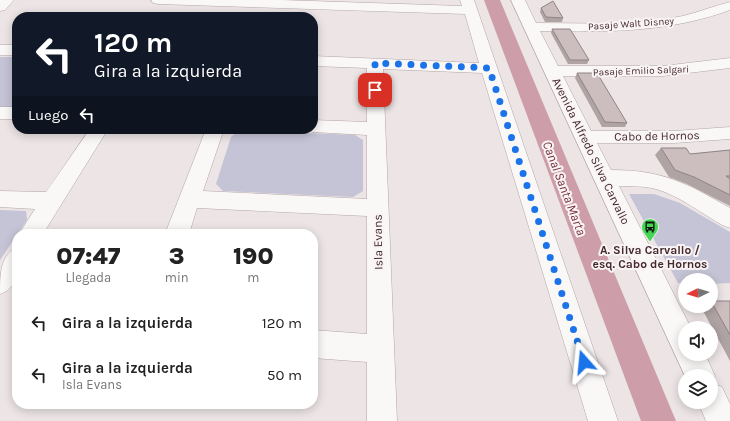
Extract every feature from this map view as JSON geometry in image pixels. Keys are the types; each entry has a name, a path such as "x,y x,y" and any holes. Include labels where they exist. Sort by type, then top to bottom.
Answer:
{"street":[{"path":"0,7 6,0"},
{"path":"158,0 469,5 602,421"},
{"name":"Avenida Alfredo Silva Carvallo","path":"518,0 678,331"},
{"name":"Pasaje Walt Disney","path":"530,27 651,24 694,17 730,6"},
{"path":"0,50 12,50"},
{"path":"318,61 489,68"},
{"name":"Isla Evans","path":"375,63 382,421"},
{"name":"Pasaje Emilio Salgari","path":"552,71 663,71 730,63"},
{"path":"0,113 12,114"},
{"path":"318,126 376,129"},
{"name":"Cabo de Hornos","path":"584,136 674,137 730,133"},
{"path":"34,229 96,134"},
{"path":"179,229 213,134"},
{"path":"604,178 639,178 659,182 682,192 730,219"},
{"path":"0,199 52,201"},
{"path":"190,199 378,208"},
{"path":"0,283 12,265"},
{"path":"318,344 380,349"},
{"path":"716,409 722,421"}],"shaded area":[{"path":"0,57 12,57 12,108 0,108"},
{"path":"318,133 355,135 363,140 363,191 353,197 223,191 216,184 231,137 234,134"},
{"path":"629,194 654,194 680,203 730,232 730,283 718,284 718,273 678,273 678,283"},
{"path":"0,210 26,211 27,220 21,229 12,229 12,242 0,260"}],"water":[{"name":"Canal Santa Marta","path":"484,0 500,0 676,421 641,421"}],"building":[{"path":"553,1 563,18 546,17 541,8"},
{"path":"552,29 570,29 589,60 570,60"},
{"path":"577,73 597,73 627,123 605,122"},
{"path":"661,148 686,148 690,154 730,150 730,176 726,176 730,179 730,195 694,177 675,170"},
{"path":"718,301 730,301 730,335 718,313"}],"place":[{"name":"A. Silva Carvallo / esq. Cabo de Hornos","path":"650,242"}],"route":[{"path":"375,90 375,63 489,68 584,362"}]}
